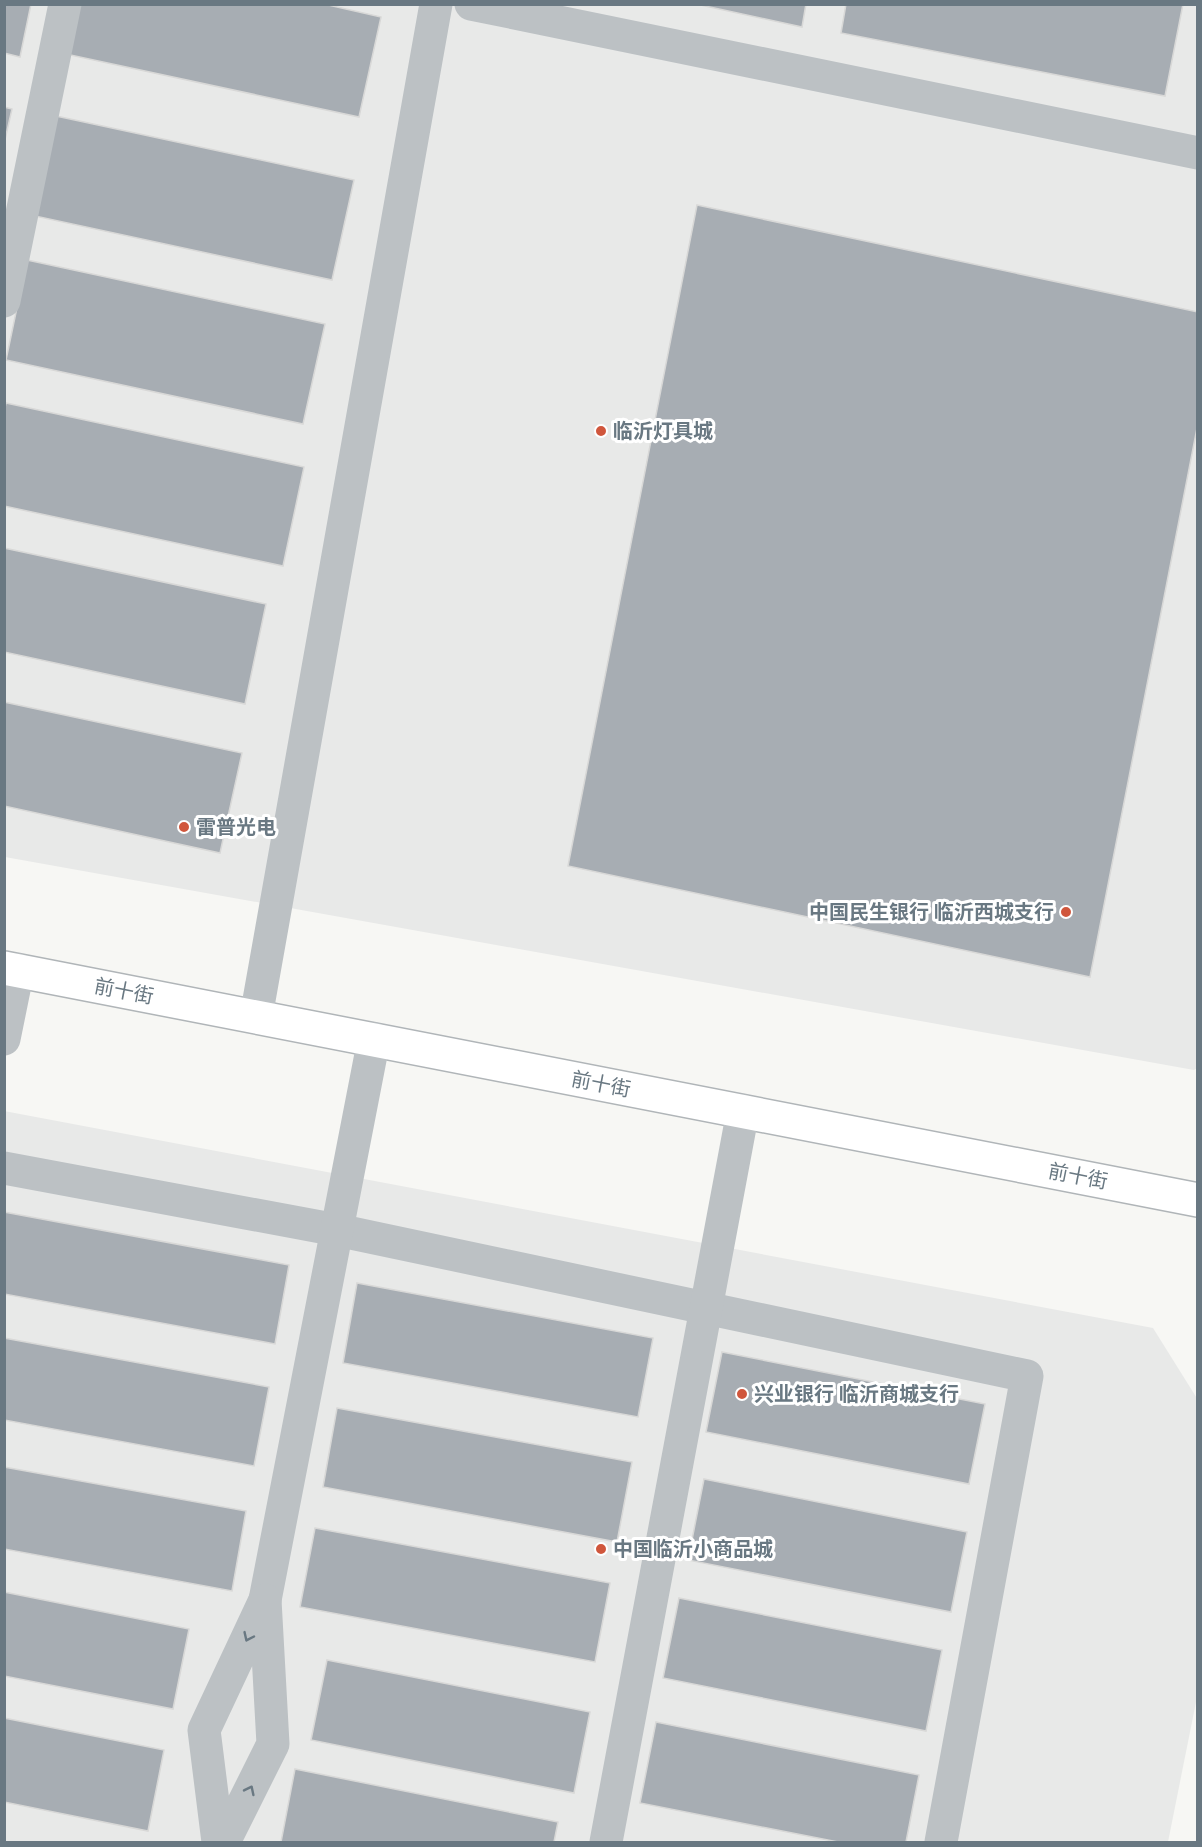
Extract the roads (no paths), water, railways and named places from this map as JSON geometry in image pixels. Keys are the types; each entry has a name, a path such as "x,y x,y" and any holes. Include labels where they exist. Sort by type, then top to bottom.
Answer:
{"main road":[{"name":"前十街","path":"11,969 1197,1200"}],"lane":[{"path":"4,301 65,4"},
{"path":"256,1017 436,4"},
{"path":"471,4 1197,153 1197,148"},
{"path":"4,1039 11,969"},
{"path":"224,1842 273,1744 266,1600 374,1039"},
{"path":"606,1842 743,1111"},
{"path":"4,1168 337,1230 1028,1376 941,1842"},
{"path":"218,1842 204,1730 266,1600"}],"place":[{"name":"临沂灯具城","path":"601,431"},
{"name":"雷普光电","path":"184,827"},
{"name":"中国民生银行 临沂西城支行","path":"1066,912"},
{"name":"兴业银行 临沂商城支行","path":"742,1394"},
{"name":"中国临沂小商品城","path":"601,1549"}]}
